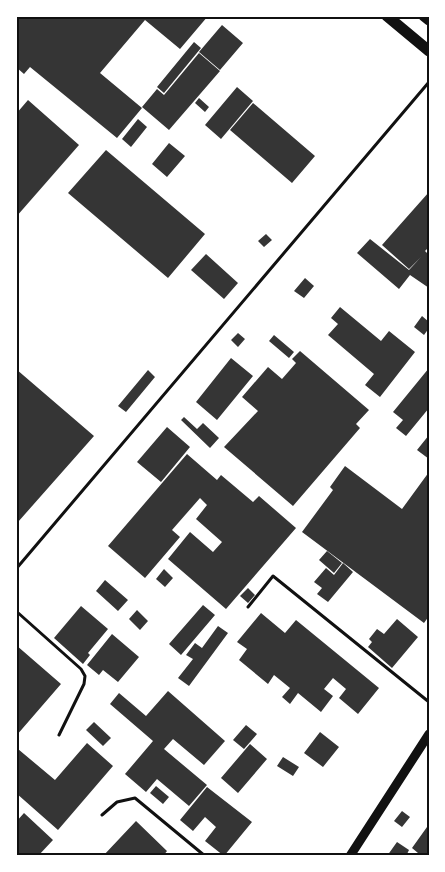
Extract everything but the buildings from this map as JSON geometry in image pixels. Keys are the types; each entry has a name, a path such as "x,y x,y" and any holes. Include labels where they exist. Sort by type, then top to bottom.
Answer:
{"main road":[{"path":"387,16 429,51"},
{"path":"424,16 429,20"}],"street":[{"path":"350,856 429,734"}],"lane":[{"path":"16,569 429,82"},
{"path":"248,607 273,576 429,702"},
{"path":"16,611 81,669 84,676 84,684 59,735"},
{"path":"102,815 117,802 135,798 205,856"}]}
